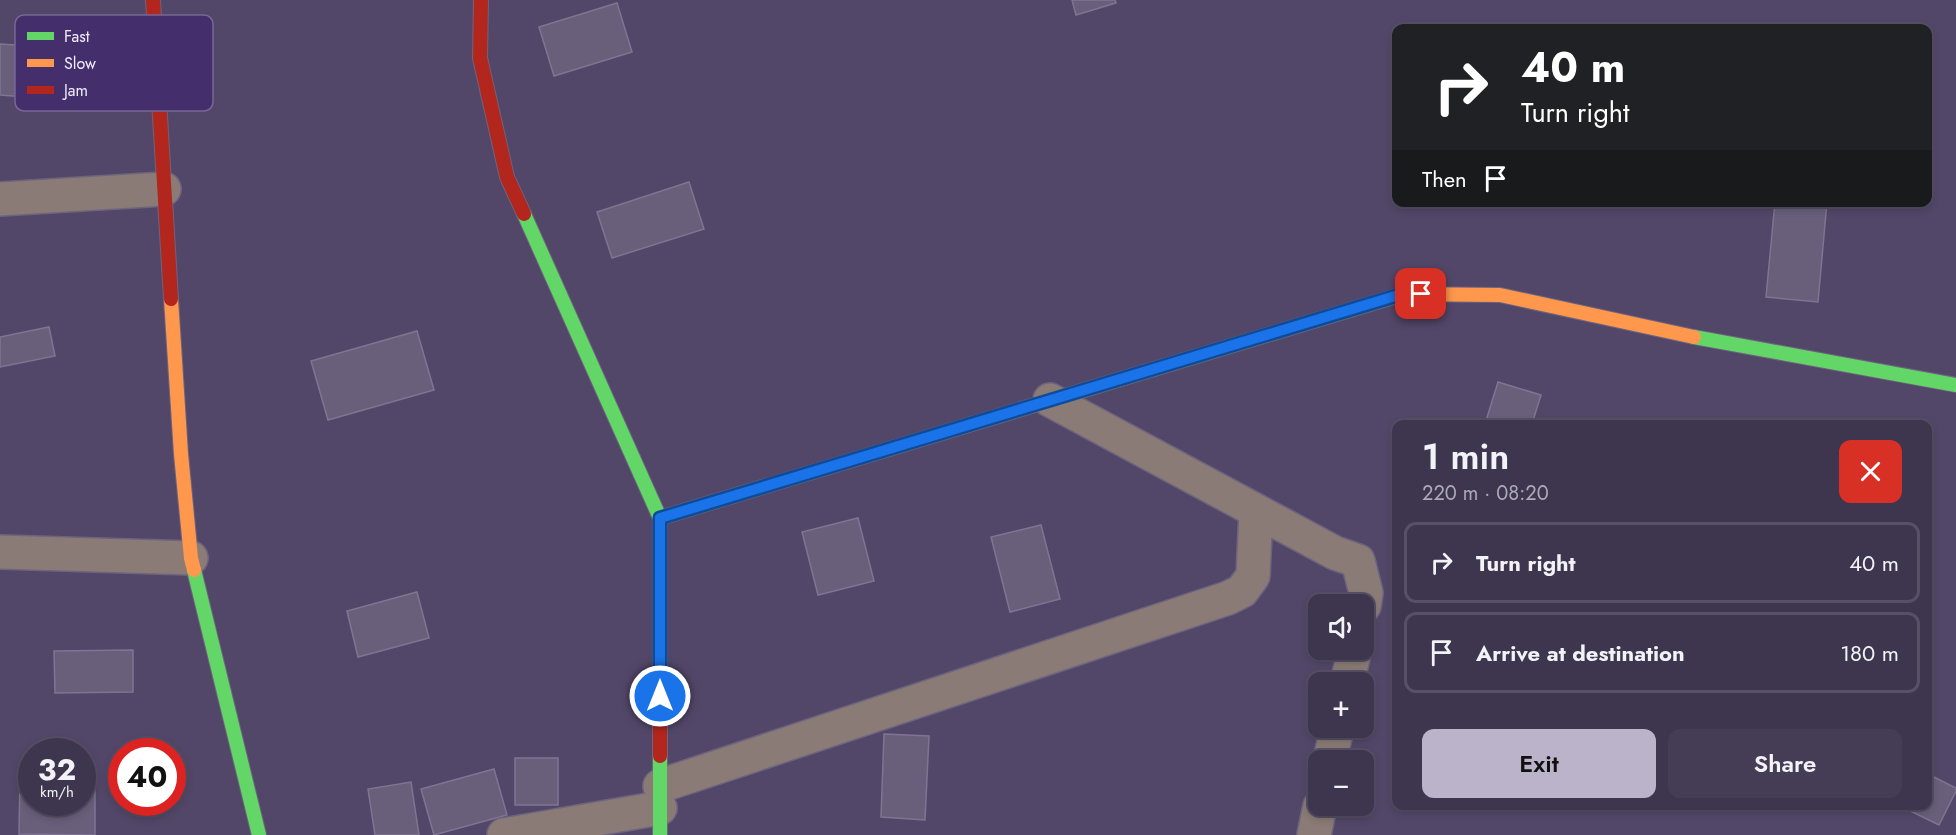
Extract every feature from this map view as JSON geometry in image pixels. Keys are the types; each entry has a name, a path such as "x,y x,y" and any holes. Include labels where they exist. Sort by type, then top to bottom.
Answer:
{"street":[{"path":"153,0 154,15"},
{"path":"481,0 480,58 507,177 660,518 660,810"},
{"path":"159,111 181,454 191,558 260,835"},
{"path":"0,199 164,189"},
{"path":"660,518 1402,294 1500,295 1730,345 1956,386"},
{"path":"1050,400 1335,553 1358,561 1366,594"},
{"path":"504,835 660,810 1228,598 1242,591 1253,576 1256,511"},
{"path":"0,552 191,558"},
{"path":"1314,835 1318,816"}],"building":[{"path":"1072,0 1115,0 1116,3 1076,15"},
{"path":"617,3 632,52 554,76 539,27"},
{"path":"0,44 15,45 15,96 0,95"},
{"path":"689,182 704,229 612,258 597,212"},
{"path":"1775,207 1827,207 1818,302 1766,297"},
{"path":"49,327 55,356 0,367 0,337"},
{"path":"417,331 434,390 328,420 311,361"},
{"path":"1498,382 1541,395 1533,420 1486,420"},
{"path":"858,518 874,581 818,595 802,532"},
{"path":"1041,525 1060,599 1010,612 991,537"},
{"path":"417,592 429,638 358,657 347,611"},
{"path":"133,650 133,692 55,693 54,651"},
{"path":"884,734 929,736 925,820 881,817"},
{"path":"515,758 558,758 558,805 515,805"},
{"path":"494,769 507,815 434,835 421,789"},
{"path":"1932,776 1956,788 1939,825 1908,810 1932,810"},
{"path":"411,782 419,835 375,835 368,789"},
{"path":"19,816 95,816 95,835 19,834"}],"traffic: fast":[{"path":"524,214 660,518 660,610"},
{"path":"660,518 1403,294"},
{"path":"1694,337 1956,385"},
{"path":"194,570 259,835"},
{"path":"660,756 660,835"}],"traffic: slow":[{"path":"1403,294 1500,295 1694,337"},
{"path":"171,299 181,454 194,570"}],"traffic: jam":[{"path":"153,0 154,15"},
{"path":"481,0 480,58 507,177 524,214"},
{"path":"160,111 171,299"},
{"path":"660,610 660,756"}],"route":[{"path":"660,696 660,518 1402,294 1421,294"}]}
